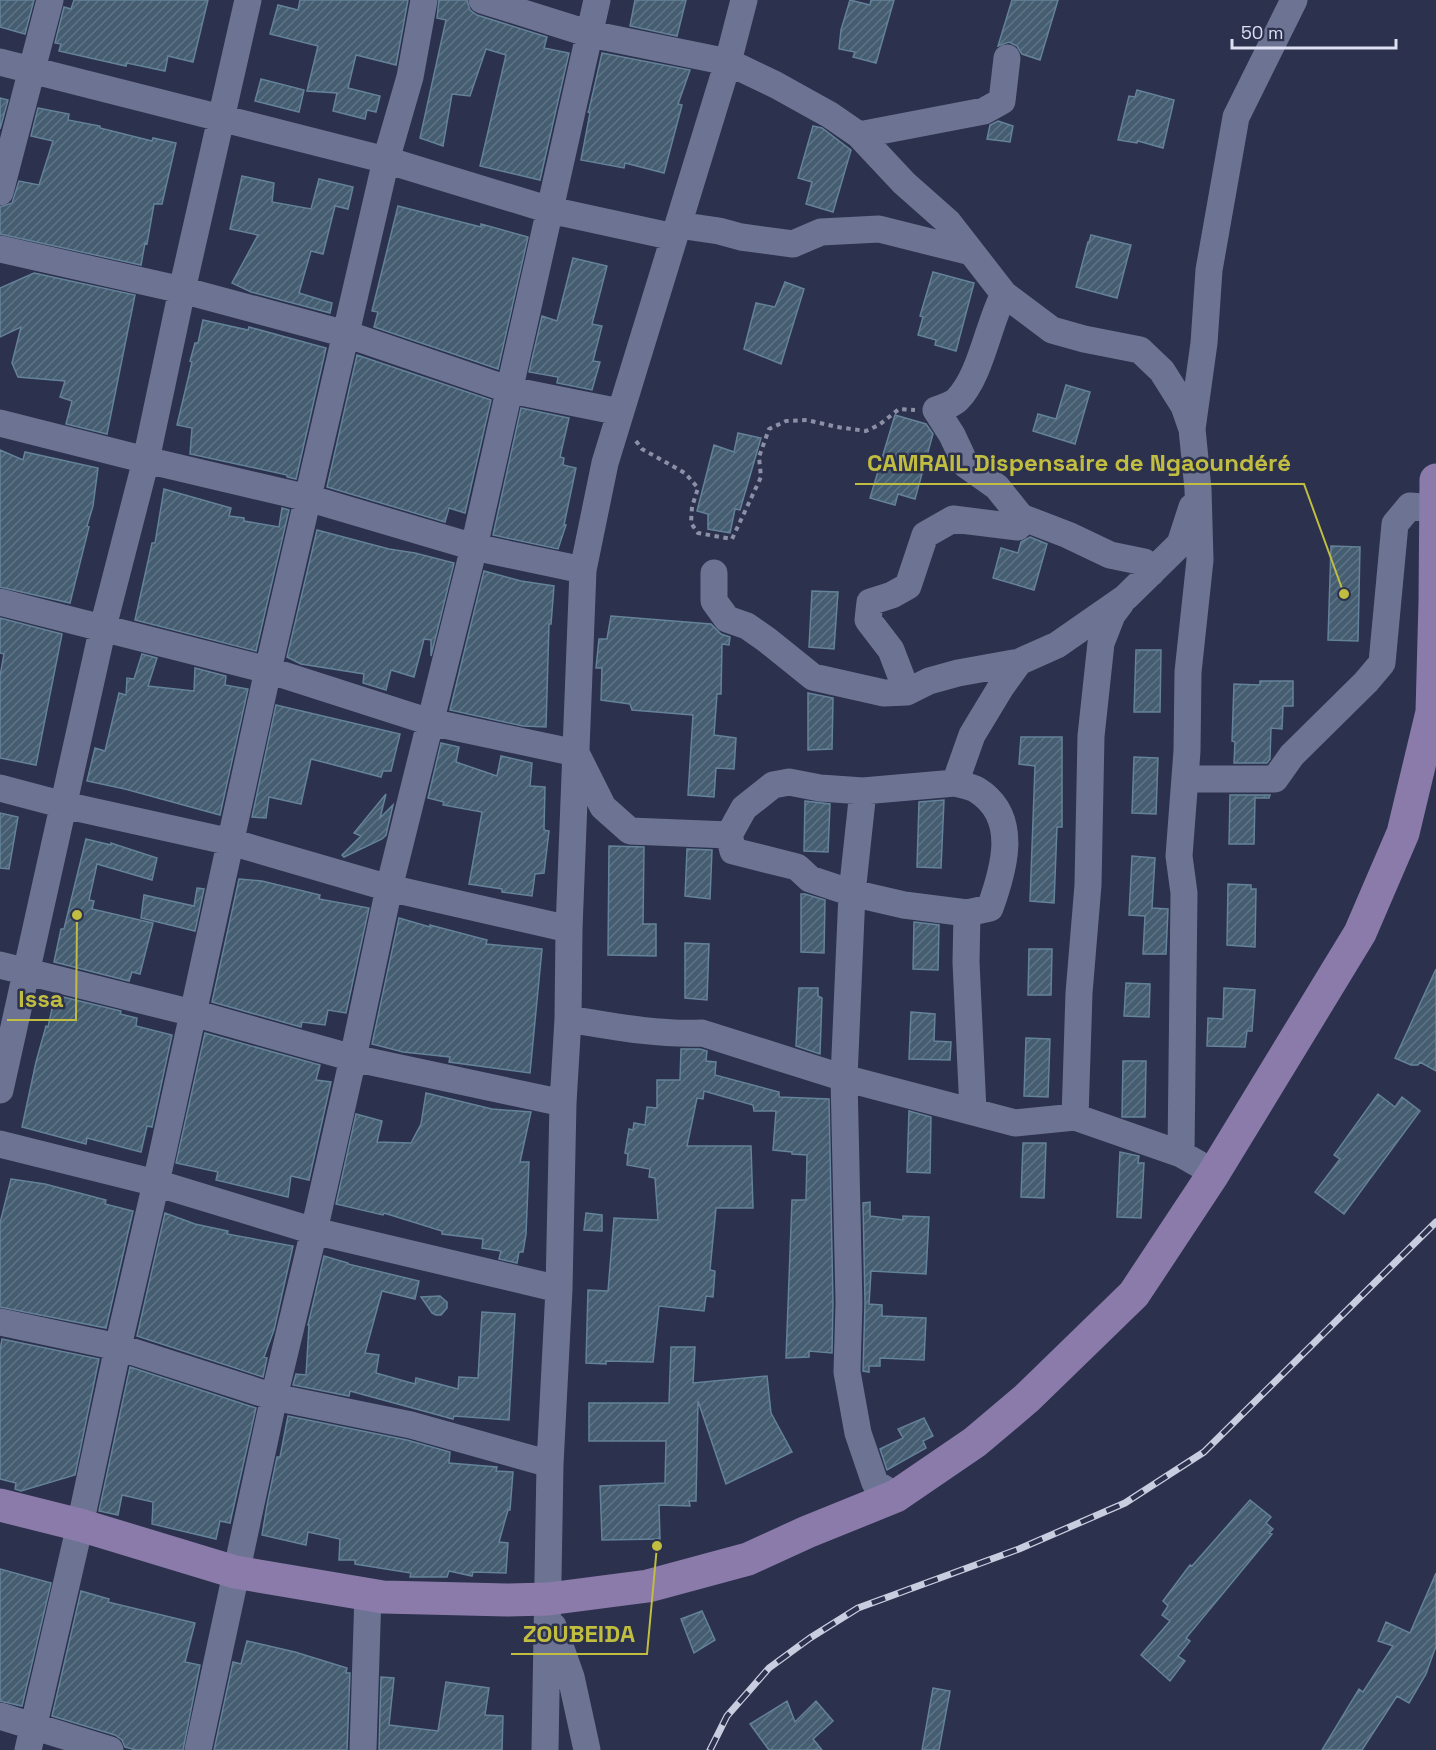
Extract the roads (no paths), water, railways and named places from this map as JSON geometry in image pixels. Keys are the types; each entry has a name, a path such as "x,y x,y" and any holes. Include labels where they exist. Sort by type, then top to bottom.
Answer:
{"main road":[{"path":"0,1505 80,1525 235,1572 383,1597 507,1600 548,1605 648,1586 747,1560 807,1532 896,1496 984,1435 1027,1398 1134,1294 1212,1176 1360,933 1403,833 1431,712 1436,480"}],"street":[{"path":"0,192 50,0"},
{"path":"0,1090 103,627 146,460 248,0"},
{"path":"31,1737 156,1184 268,670 386,160 410,77 424,0"},
{"path":"482,0 590,34 728,62 830,115 859,135 904,183 948,222 1004,294 1052,330 1140,350 1162,371 1184,406 1192,429 1198,489 1200,560 1188,672 1187,752 1179,856 1184,893 1181,1154"},
{"path":"198,1750 235,1572 274,1397 315,1231 389,888 474,547 597,0"},
{"path":"545,1750 550,1464 559,1289 563,1103 568,1019 569,929 583,570 605,464 728,62 744,0"},
{"path":"1192,429 1204,343 1209,270 1236,117 1294,0"},
{"path":"859,135 984,111 1002,101 1007,58"},
{"path":"0,62 386,160 550,210 676,231 719,231 741,237 793,244 821,232 879,229 971,252"},
{"path":"0,249 182,290 346,334 510,390 617,422"},
{"path":"1004,294 996,309 984,349 967,387 956,401 936,410 952,435 966,465 997,487 1022,517 1110,555 1144,562 1151,573"},
{"path":"0,423 308,498 474,547 583,570"},
{"path":"1075,1117 1079,993 1088,885 1090,736 1101,642 1112,615 1126,597 1180,544 1198,489"},
{"path":"1185,779 1275,779 1292,755 1366,681 1382,663 1395,524 1410,507 1436,508"},
{"path":"907,692 891,650 868,620 870,602 892,595 908,586 925,535 944,524 953,519 1018,528 1022,517"},
{"path":"714,573 714,601 727,619 754,631 813,677 884,693 907,692 929,681 958,673 1019,662 1057,645 1126,597 1200,560"},
{"path":"0,602 268,670 430,722 576,753"},
{"path":"955,783 972,735 1019,662"},
{"path":"576,753 603,807 630,831 729,835"},
{"path":"789,782 820,788 863,791 955,783 975,788 995,804 1006,830 1002,875 990,908 968,913 904,905 852,893 810,879 796,867 733,851 729,835 744,808 773,785 789,782"},
{"path":"0,788 64,805 231,842 389,888 569,929"},
{"path":"863,791 852,893 844,1078 849,1303 847,1372 858,1433 874,1483 896,1496"},
{"path":"968,913 966,962 973,1111"},
{"path":"0,965 193,1013 353,1059 563,1103"},
{"path":"568,1019 684,1034 702,1033 844,1078 1015,1123 1075,1117 1181,1154 1202,1166 1212,1176"},
{"path":"0,1144 156,1184 315,1231 559,1289"},
{"path":"0,1322 118,1347 274,1397 411,1425 550,1464"},
{"path":"363,1750 368,1594"},
{"path":"548,1605 571,1677 587,1750"},
{"path":"0,1716 31,1737 110,1750"}],"railway":[{"path":"710,1750 727,1716 769,1668 810,1638 858,1608 1019,1549 1125,1503 1204,1452 1436,1222"}],"place":[{"name":"CAMRAIL Dispensaire de Ngaoundéré","path":"1344,594"},
{"name":"Issa","path":"77,915"},
{"name":"ZOUBEIDA","path":"657,1546"}]}
